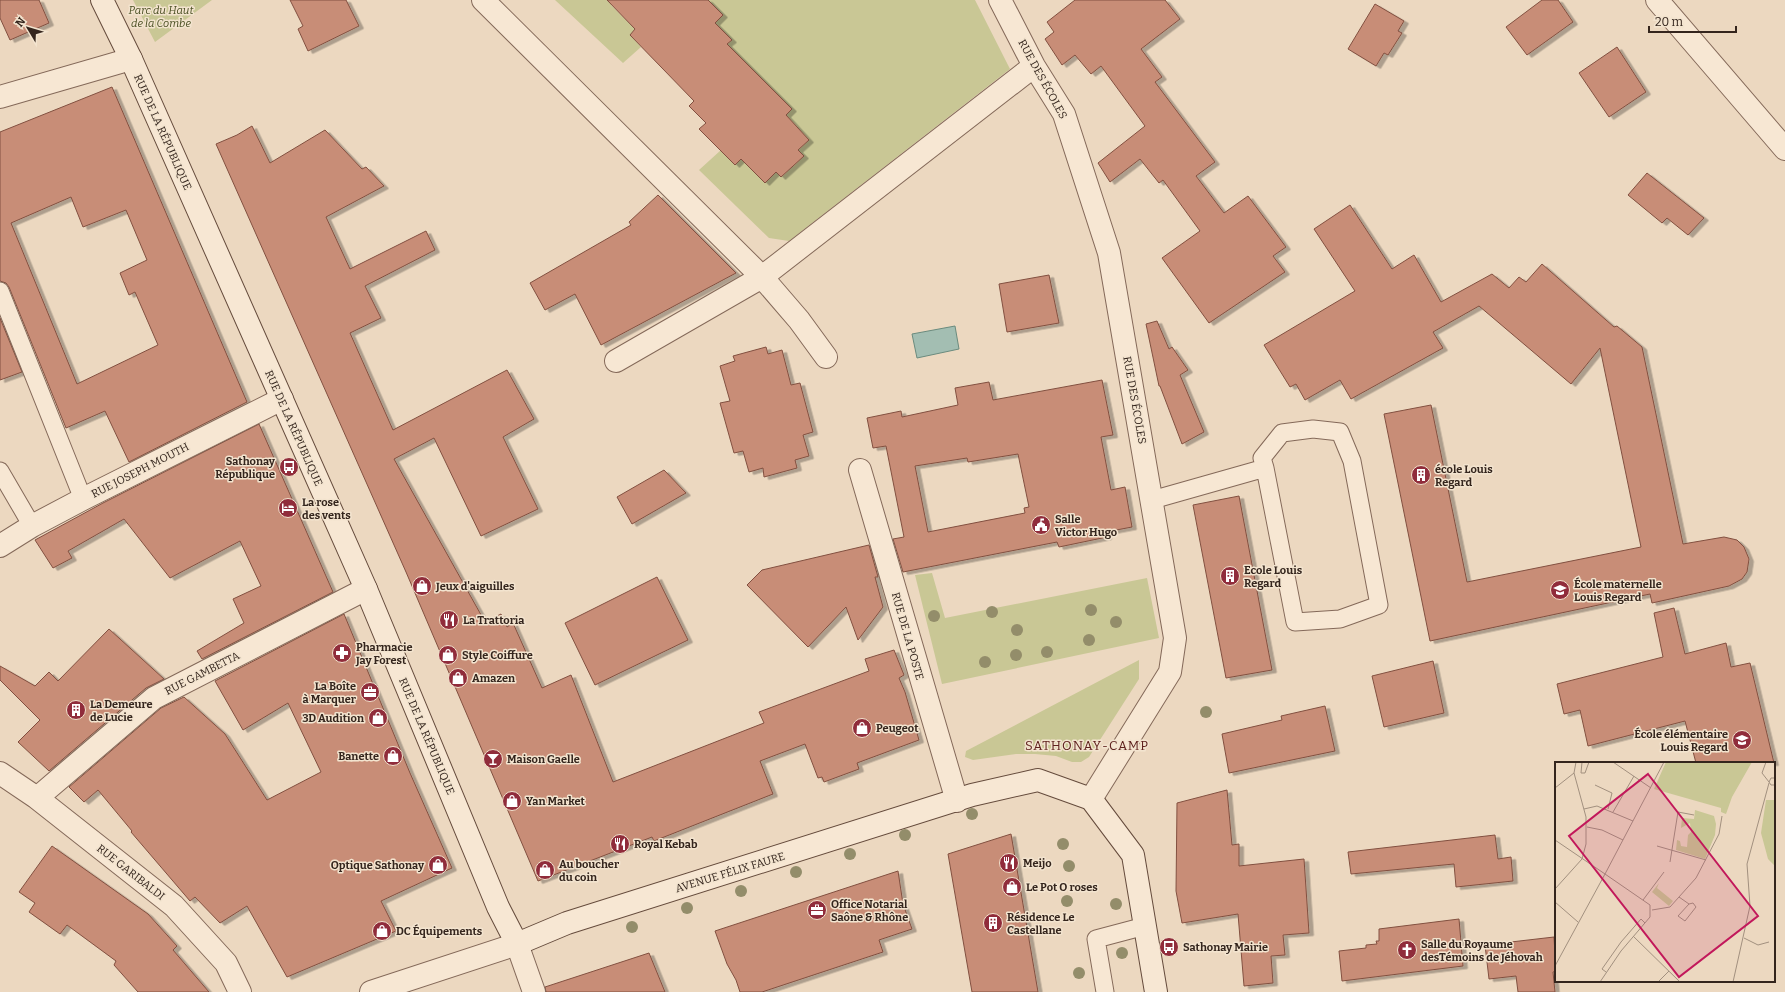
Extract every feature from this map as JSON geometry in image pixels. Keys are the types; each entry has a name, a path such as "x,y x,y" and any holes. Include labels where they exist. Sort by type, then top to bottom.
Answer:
{"street":[{"name":"RUE DE LA RÉPUBLIQUE","path":"102,0 131,59 366,589 498,908 517,944 534,992"},
{"path":"483,0 762,277 799,320 826,357"},
{"name":"RUE DES ÉCOLES","path":"1000,0 1034,66 1064,114 1109,253 1175,638 1170,672 1091,799"},
{"path":"1657,0 1785,149"},
{"path":"0,97 131,59"},
{"path":"616,361 762,277 1034,66"},
{"name":"RUE JOSEPH MOUTH","path":"0,546 32,526 83,499 282,399"},
{"name":"RUE DE LA POSTE","path":"860,470 957,801"},
{"name":"RUE GAMBETTA","path":"37,798 154,698 366,589"},
{"name":"RUE GARIBALDI","path":"0,773 37,798 174,906 226,963 240,992"},
{"name":"AVENUE FÉLIX FAURE","path":"379,991 517,944 568,923 972,795 1038,780 1091,799"},
{"path":"1091,799 1133,855 1156,992"}],"lane":[{"path":"0,291 83,499"},
{"path":"1313,429 1340,432 1352,461 1379,605 1340,619 1295,622 1264,468 1262,458 1282,433 1313,429"},
{"path":"1152,500 1264,468"},
{"path":"0,471 32,526"},
{"path":"1105,992 1096,939 1145,926"}],"green space":[{"name":"Parc du Haut de la Combe","path":"133,0 212,0 155,42"},
{"path":"555,0 616,0 611,5 635,29 630,35 641,47 623,63"},
{"path":"708,0 975,0 1010,69 789,241 769,238 699,170 721,150 735,165 741,159 765,183 776,172 781,177 804,156 798,150 809,140 786,115 792,109 722,49 715,23 723,15"},
{"path":"932,573 945,618 1147,578 1159,638 942,684 915,575"},
{"path":"1139,660 1139,679 1089,757 1081,762 1072,762 1056,756 1035,754 1016,754 973,760 965,757 966,751"}],"shaded area":[{"path":"955,326 959,349 917,358 912,334"}],"building":[{"path":"0,0 39,0 49,23 10,40 0,18"},
{"path":"290,0 346,0 359,26 308,51 298,29 303,26"},
{"path":"607,0 708,0 723,15 715,23 732,40 727,44 792,109 786,115 809,140 798,150 804,156 781,177 776,172 765,183 741,159 735,165 699,129 706,123 689,106 694,101 630,35 635,29"},
{"path":"1075,0 1165,0 1180,19 1141,49 1162,77 1155,82 1215,162 1196,176 1224,213 1248,196 1286,247 1273,256 1285,272 1209,323 1162,258 1200,231 1163,180 1159,183 1140,159 1110,182 1098,163 1145,126 1101,66 1091,74 1075,55 1062,65 1045,39 1054,32 1047,22"},
{"path":"1542,0 1558,0 1573,22 1527,55 1506,27"},
{"path":"1375,4 1404,21 1398,31 1402,33 1388,55 1384,53 1376,66 1348,49"},
{"path":"1617,47 1646,92 1609,117 1579,73"},
{"path":"112,87 247,402 129,462 105,411 66,428 9,287 6,283 0,281 0,132","holes":["71,197 83,227 126,210 147,260 120,273 129,295 135,292 158,345 77,384 11,223"]},
{"path":"252,126 270,163 325,130 362,169 366,167 384,186 326,217 350,269 426,231 435,250 365,286 381,318 350,333 393,430 507,370 534,419 503,437 538,509 481,536 434,438 394,459 485,622 501,614 507,627 513,623 542,688 571,675 613,782 764,723 759,712 869,671 865,659 894,650 904,675 899,678 905,692 919,740 857,763 859,769 824,782 822,777 818,778 805,744 760,761 773,794 654,841 652,837 538,881 406,572 216,144 237,135"},
{"path":"1647,173 1704,218 1688,235 1667,218 1662,223 1628,195"},
{"path":"658,195 736,273 601,345 575,294 545,310 530,283 631,225 629,222"},
{"path":"1350,205 1392,269 1414,255 1441,302 1492,274 1509,288 1519,277 1526,282 1542,264 1614,327 1617,326 1642,347 1683,544 1724,537 1737,540 1744,547 1749,559 1747,572 1742,579 1729,586 1652,603 1650,594 1430,641 1384,414 1431,405 1467,582 1641,547 1600,348 1571,384 1479,306 1433,332 1443,348 1351,399 1340,380 1305,400 1296,384 1290,387 1264,345 1355,291 1314,229"},
{"path":"1049,275 1059,323 1007,332 999,284"},
{"path":"0,318 22,372 0,380"},
{"path":"1157,321 1169,349 1172,347 1188,370 1180,375 1204,432 1182,444 1159,386 1146,324"},
{"path":"766,347 768,354 782,350 791,385 800,383 813,432 803,435 809,456 795,460 797,468 764,477 763,468 749,472 743,451 734,453 720,403 730,401 720,366 735,361 733,356"},
{"path":"1102,380 1113,435 1101,437 1111,490 1125,487 1132,527 1106,532 1107,537 1059,547 1057,542 903,572 893,539 904,537 886,446 873,448 867,418 901,411 902,417 958,405 955,388 989,382 993,400","holes":["1018,454 1029,507 1024,508 1025,513 928,532 915,466 967,458 968,462"]},
{"path":"259,424 333,592 202,659 197,651 244,623 233,599 261,586 240,541 170,578 124,519 68,551 72,558 53,568 35,540 103,503"},
{"path":"664,470 686,493 632,524 617,497"},
{"name":"Ecole Louis Regard","path":"1239,496 1272,670 1226,678 1193,505"},
{"path":"869,545 878,577 875,577 883,607 858,640 846,607 808,647 747,585 762,570"},
{"path":"657,577 688,640 595,685 565,623"},
{"path":"1674,608 1685,654 1726,643 1731,667 1750,663 1774,762 1696,762 1685,721 1588,746 1580,710 1564,714 1557,684 1663,657 1654,613"},
{"path":"344,614 410,773 452,868 381,901 396,931 287,977 247,906 220,923 195,897 190,901 131,832 132,831 98,790 84,802 69,787 161,708 184,697 225,734 267,800 321,772 288,703 243,730 215,681"},
{"name":"La Demeure de Lucie","path":"109,629 164,679 146,688 49,771 18,742 40,720 0,680 0,666 35,686 49,672 58,681"},
{"path":"1433,661 1444,713 1384,727 1372,676"},
{"path":"1325,706 1335,751 1229,773 1222,734 1282,720 1281,716"},
{"path":"1227,790 1232,845 1239,844 1239,866 1304,859 1309,933 1283,935 1285,955 1271,956 1273,983 1244,986 1238,914 1182,923 1176,891 1177,803"},
{"name":"Résidence Le Castellane","path":"1011,834 1038,992 972,992 948,854"},
{"path":"1495,835 1498,859 1511,857 1513,881 1456,887 1454,864 1351,874 1348,852"},
{"path":"52,846 148,914 177,946 173,950 209,992 138,992 114,965 116,961 67,925 60,934 29,912 35,903 19,892"},
{"path":"898,871 903,904 912,929 879,940 883,952 762,992 740,992 736,980 727,964 715,931"},
{"name":"Salle du Royaume desTémoins de Jéhovah","path":"1459,919 1463,966 1342,981 1339,951 1366,948 1366,945 1377,944 1376,941 1379,941 1379,929"},
{"path":"1554,937 1555,971 1553,972 1555,992 1518,992 1516,976 1489,979 1485,945"},
{"path":"649,953 665,992 546,992 545,987"}],"place":[{"name":"Sathonay République","path":"289,467"},
{"name":"école Louis Regard","path":"1421,475"},
{"name":"La rose des vents","path":"288,508"},
{"name":"Salle Victor Hugo","path":"1041,525"},
{"name":"Ecole Louis Regard","path":"1230,576"},
{"name":"Jeux d'aiguilles","path":"422,586"},
{"name":"École maternelle Louis Regard","path":"1560,590"},
{"name":"La Trattoria","path":"449,620"},
{"name":"Pharmacie Jay Forest","path":"342,653"},
{"name":"Style Coiffure","path":"448,655"},
{"name":"Amazen","path":"458,678"},
{"name":"La Boîte à Marquer","path":"370,692"},
{"name":"La Demeure de Lucie","path":"76,710"},
{"name":"3D Audition","path":"378,718"},
{"name":"Peugeot","path":"862,728"},
{"name":"École élémentaire Louis Regard","path":"1742,740"},
{"name":"Banette","path":"393,756"},
{"name":"Maison Gaelle","path":"493,759"},
{"name":"Yan Market","path":"512,801"},
{"name":"Royal Kebab","path":"620,844"},
{"name":"Meijo","path":"1009,863"},
{"name":"Optique Sathonay","path":"438,865"},
{"name":"Au boucher du coin","path":"545,870"},
{"name":"Le Pot O roses","path":"1012,887"},
{"name":"Office Notarial Saône & Rhône","path":"817,910"},
{"name":"Résidence Le Castellane","path":"993,923"},
{"name":"DC Équipements","path":"382,931"},
{"name":"Sathonay Mairie","path":"1169,947"},
{"name":"Salle du Royaume desTémoins de Jéhovah","path":"1407,950"}],"district":[{"name":"SATHONAY-CAMP","path":"1087,745"}]}
